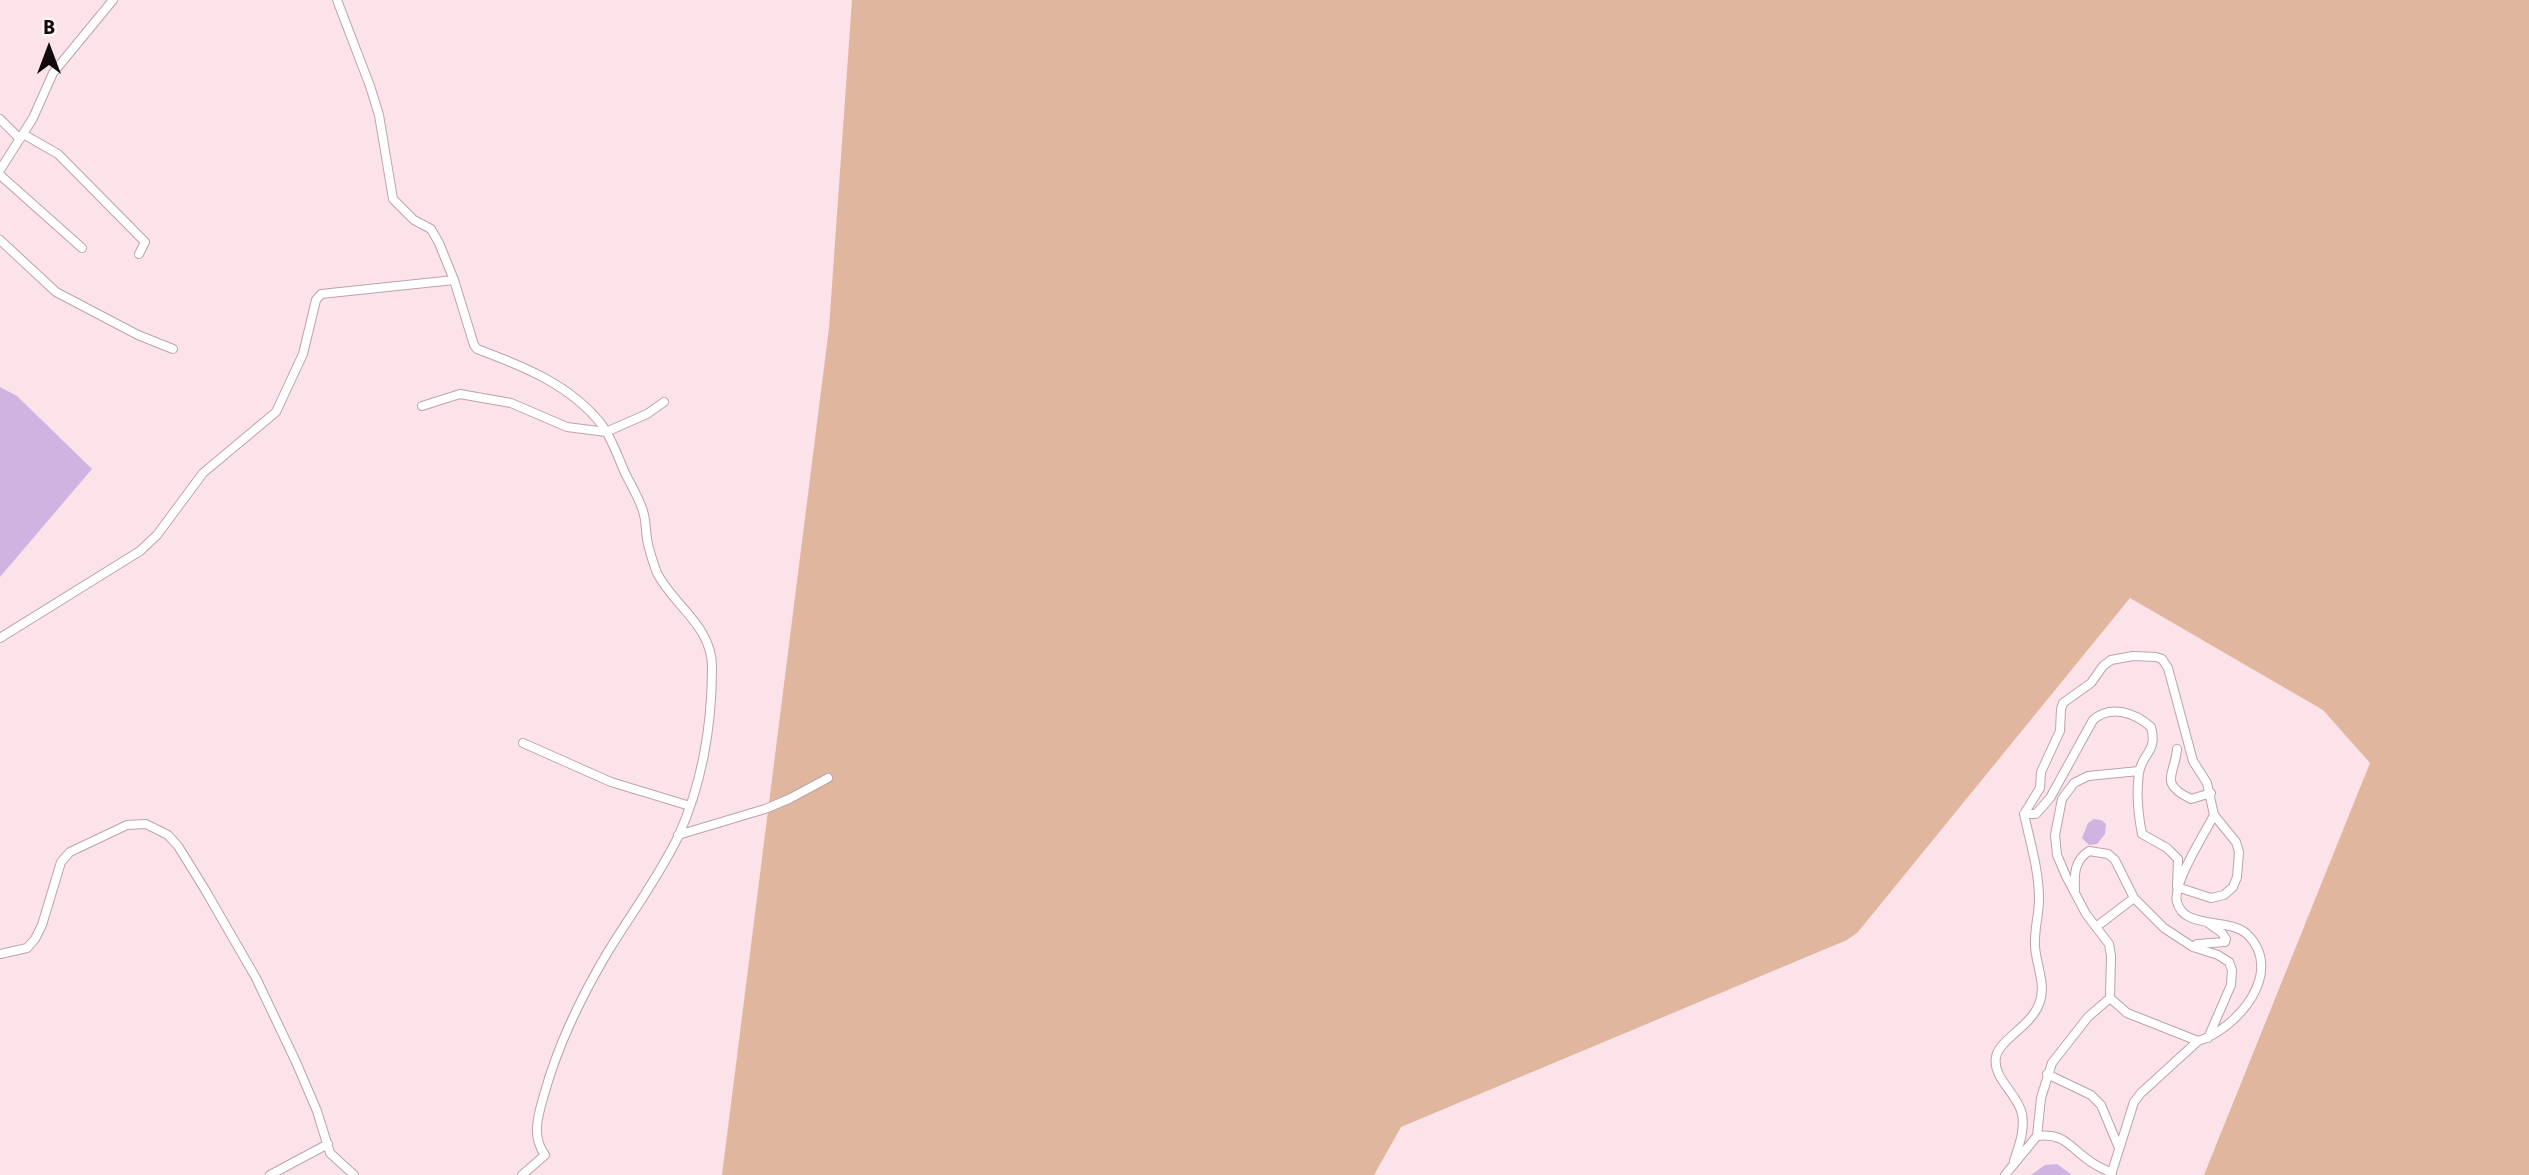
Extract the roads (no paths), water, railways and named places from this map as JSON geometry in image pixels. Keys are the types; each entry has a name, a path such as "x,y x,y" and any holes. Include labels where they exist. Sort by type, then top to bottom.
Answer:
{"street":[{"path":"82,248 0,172 22,137 53,73 113,0"},
{"path":"337,0 379,115 393,199 414,220 431,229 454,280 470,337 477,349 522,366 558,385 585,405 606,432 644,513 647,543 658,573 701,629 711,648 707,739 690,806 678,835 579,1003 549,1076 540,1111 536,1132 537,1145 545,1155 522,1175"},
{"path":"0,119 22,137 58,154 145,242 139,254"},
{"path":"0,240 56,292 138,335 173,349"},
{"path":"0,638 140,551 157,535 203,473 276,412 303,354 316,300 321,294 454,280"},
{"path":"422,406 460,394 511,402 567,427 606,432 647,414 664,402"},
{"path":"2011,1167 2021,1142 2022,1115 2012,1093 1998,1073 1996,1056 2000,1048 2030,1020 2042,992 2034,944 2039,897 2024,814 2040,788 2041,772 2060,731 2063,703 2091,683 2111,660 2133,656 2162,659 2174,686 2193,761 2211,793 2214,815 2236,842 2239,852 2237,877 2224,895 2211,898 2177,887"},
{"path":"2024,814 2036,814 2050,798 2090,725 2102,715 2114,712 2133,714 2151,727 2154,742 2139,771 2137,805 2142,834 2167,848 2179,859 2177,887"},
{"path":"523,743 611,782 690,806"},
{"path":"2177,749 2170,774 2172,784 2181,794 2191,799 2211,793"},
{"path":"2005,1175 2037,1136 2041,1098 2052,1063 2081,1026 2110,998 2109,944 2086,914 2057,855 2055,835 2062,799 2068,789 2081,779 2139,771"},
{"path":"678,835 765,809 828,778"},
{"path":"2037,1136 2050,1134 2060,1138 2090,1162 2111,1174 2134,1101 2198,1041 2230,1024 2248,1005 2261,970 2258,952 2246,933 2225,924 2189,917 2179,908 2175,894 2214,815"},
{"path":"0,954 27,948 35,939 61,862 70,852 127,825 146,824 168,835 204,888 256,978 301,1074 330,1153 354,1175"},
{"path":"2075,891 2076,866 2079,860 2089,851 2108,854 2115,860 2134,898 2164,928 2193,947 2225,958 2232,970 2226,998 2207,1038"},
{"path":"2096,927 2134,898"},
{"path":"2193,947 2197,944 2225,942 2227,939 2205,921"},
{"path":"2110,998 2127,1013 2198,1041"},
{"path":"2047,1074 2091,1095 2101,1105 2120,1149"},
{"path":"271,1175 328,1144"}]}
